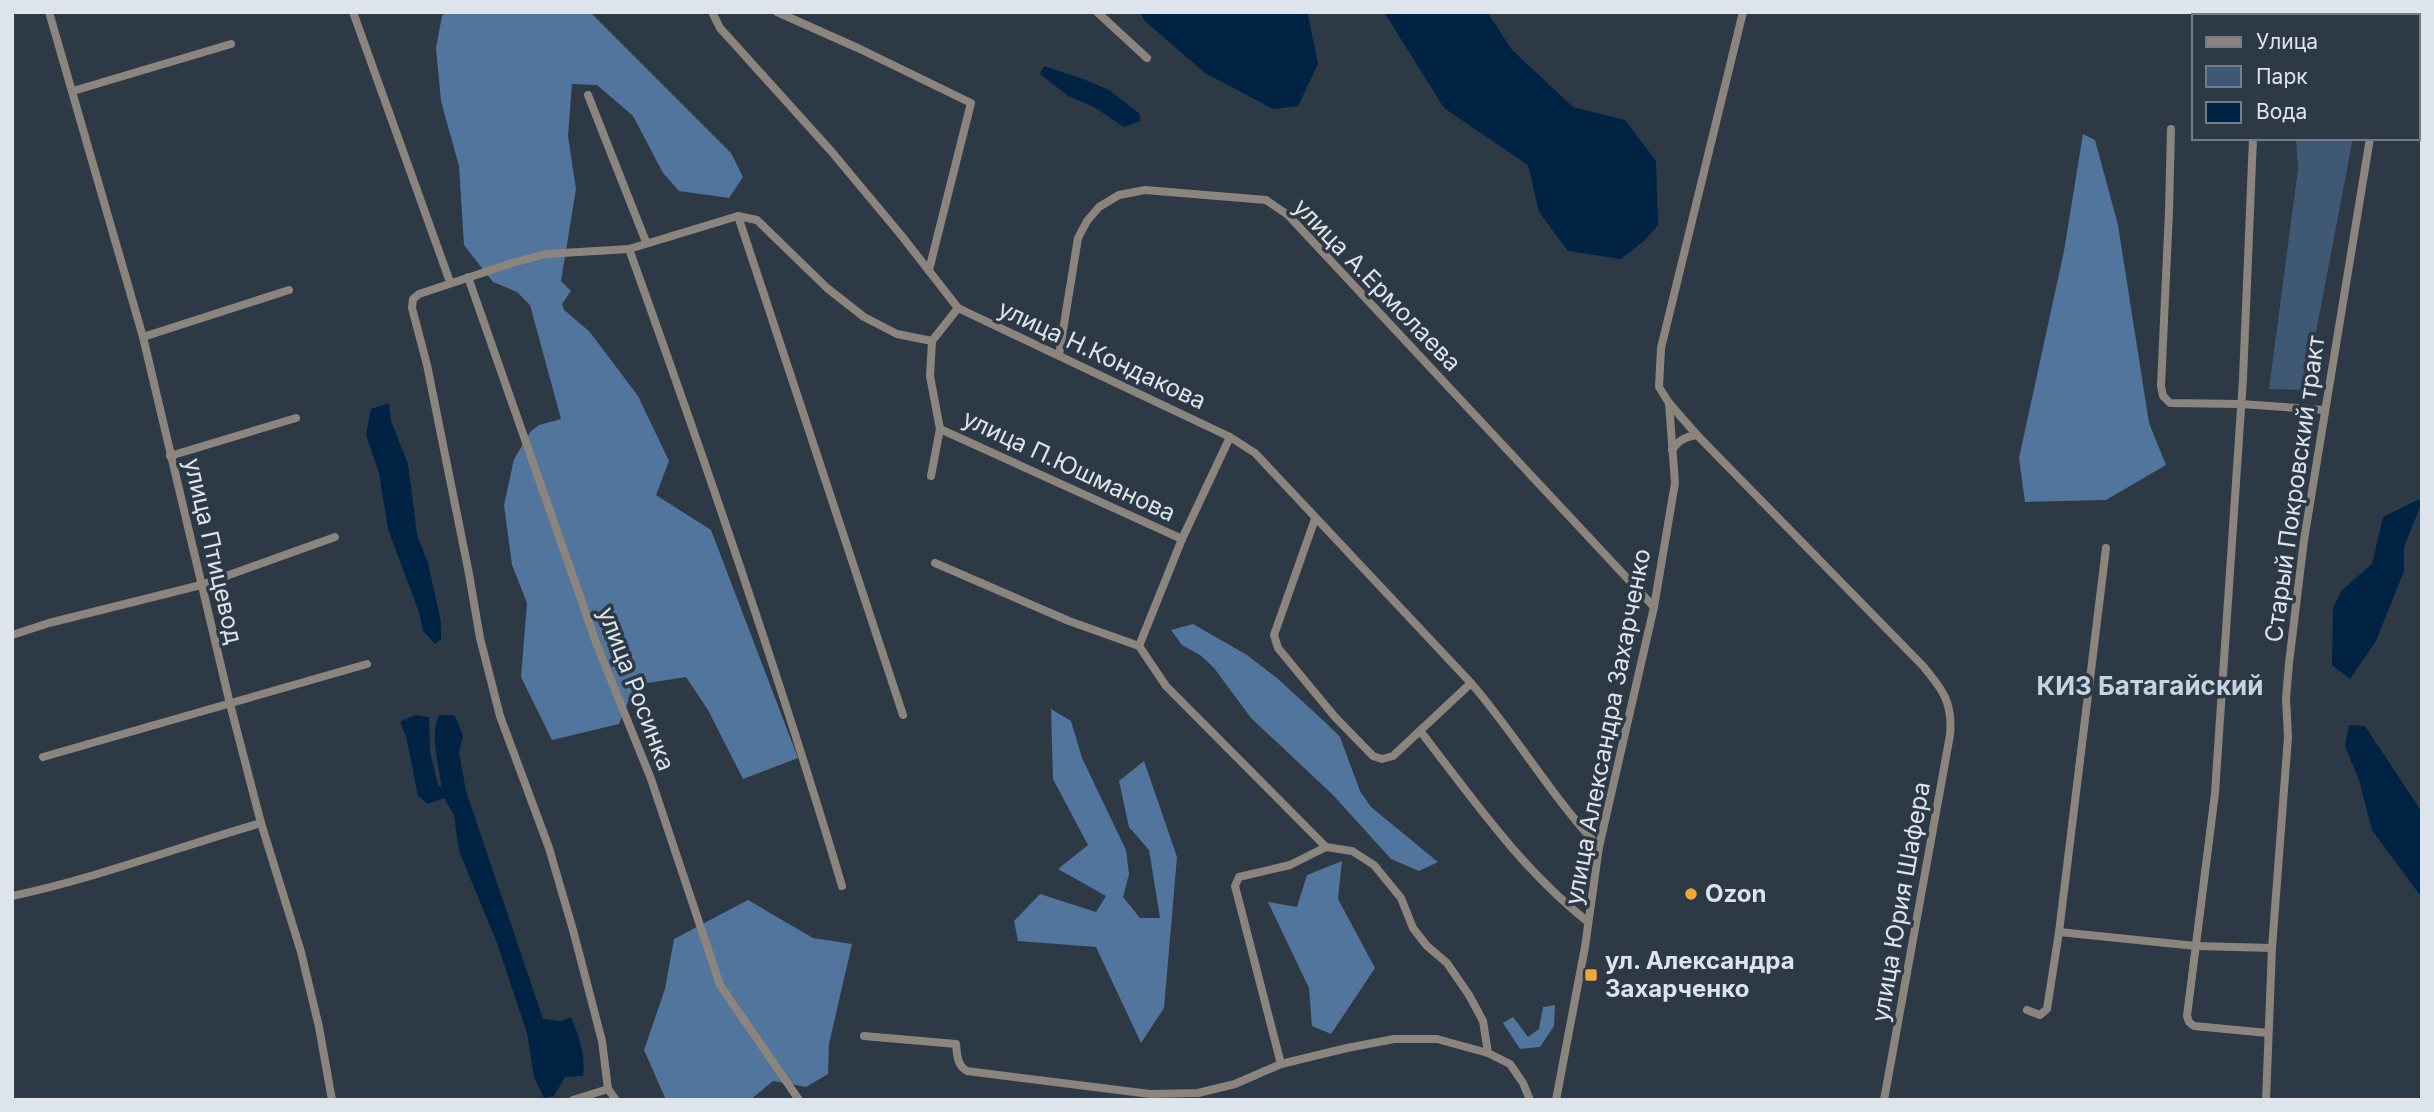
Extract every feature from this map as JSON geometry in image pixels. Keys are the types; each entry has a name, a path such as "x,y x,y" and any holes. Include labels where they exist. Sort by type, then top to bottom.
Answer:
{"street":[{"name":"улица Птицевод","path":"49,12 143,337 230,705 261,823 301,952 319,1027 332,1100"},
{"path":"353,12 450,282"},
{"path":"712,12 720,28 831,151 958,308 932,341 930,376 940,429 931,476"},
{"path":"778,12 971,103 929,270"},
{"path":"1097,12 1147,58"},
{"path":"1697,435 1659,387 1661,348 1743,12"},
{"path":"73,91 231,44"},
{"path":"588,95 646,243"},
{"path":"2171,129 2161,387 2163,396 2170,403 2241,404 2325,410"},
{"path":"2253,140 2241,404 2214,793 2187,1016 2194,1026 2268,1032"},
{"name":"Старый Покровский тракт","path":"2266,1100 2272,947 2288,737 2286,698 2289,663 2304,540 2370,140"},
{"name":"улица А.Ермолаева","path":"1059,355 1078,238 1087,220 1099,206 1119,195 1145,190 1266,200 1288,215 1654,607"},
{"path":"738,216 903,715"},
{"path":"616,1100 608,1089 602,1041 549,848 500,716 480,638 427,365 412,308 413,299 450,282 546,254 629,249 738,216 757,220 827,288 864,317 897,334 932,341"},
{"path":"629,249 736,551 842,886"},
{"name":"улица Росинка","path":"468,277 597,645 651,779 720,985 799,1100"},
{"path":"143,337 289,290"},
{"name":"улица Н.Кондакова","path":"958,308 1230,437 1255,453 1471,682 1571,817 1599,847"},
{"name":"улица Александра Захарченко","path":"1556,1100 1567,1048 1599,847 1654,607 1675,483 1669,403"},
{"path":"170,456 296,418"},
{"name":"улица П.Юшманова","path":"940,429 1182,539"},
{"path":"1672,450 1687,436 1697,435"},
{"name":"улица Юрия Шафера","path":"1697,435 1923,666 1941,688 1951,710 1950,735 1884,1100"},
{"path":"1139,646 1182,539 1230,437"},
{"path":"1315,519 1274,635 1278,648 1335,717 1374,756 1382,759 1393,756 1421,732 1471,682"},
{"path":"12,635 49,623 201,585 335,537"},
{"path":"2027,1010 2039,1015 2047,1010 2106,548"},
{"path":"935,563 1069,621 1139,646 1166,686 1325,847"},
{"path":"43,757 366,664"},
{"path":"1421,732 1516,854 1560,900 1588,922"},
{"path":"12,896 120,867 186,844 261,823"},
{"path":"1281,1064 1236,886 1239,877 1248,873 1270,872 1325,847 1352,851 1374,865 1401,898 1413,928 1427,946 1447,963 1469,995 1483,1021 1488,1052"},
{"path":"2059,932 2196,946 2272,947"},
{"path":"864,1036 956,1044 959,1062 962,1069 967,1071 1150,1097 1198,1093 1235,1084 1281,1064 1394,1039 1437,1039 1488,1052 1510,1064 1523,1083 1530,1100"},
{"path":"573,1100 608,1089"}],"green space":[{"path":"2296,140 2353,140 2305,390 2269,389 2298,169"}],"shaded area":[{"path":"446,12 590,12 731,153 743,177 729,198 679,191 663,173 633,116 597,85 572,84 568,136 576,189 561,281 571,291 562,304 564,310 589,331 638,396 669,461 656,495 711,530 798,758 743,779 708,710 686,677 635,685 619,724 552,740 521,677 527,603 512,565 504,505 514,459 531,431 539,425 561,419 530,305 517,292 493,282 464,245 459,166 441,101 436,48 442,16"},
{"path":"2083,134 2095,140 2118,225 2149,423 2166,465 2106,500 2025,502 2019,458 2064,251"},
{"path":"1193,624 1247,655 1277,678 1326,723 1340,737 1360,791 1371,807 1438,862 1419,871 1391,859 1333,795 1251,718 1214,668 1200,655 1182,645 1171,630"},
{"path":"1051,709 1071,721 1082,758 1126,850 1129,874 1123,897 1140,918 1160,918 1149,850 1129,827 1119,781 1144,761 1177,857 1164,1008 1141,1043 1096,947 1018,941 1014,921 1040,894 1096,912 1106,896 1058,869 1088,845 1053,779"},
{"path":"1342,861 1338,899 1375,968 1331,1034 1312,1026 1309,988 1268,902 1297,907 1307,875"},
{"path":"748,900 813,938 852,944 829,1044 828,1074 806,1087 773,1081 750,1100 666,1100 644,1050 665,989 674,939"},
{"path":"1555,1005 1554,1026 1540,1047 1520,1049 1503,1023 1513,1017 1528,1037 1539,1029 1543,1007"}],"water":[{"path":"1139,12 1305,12 1308,15 1318,64 1298,106 1273,109 1205,73 1146,22"},
{"path":"1384,12 1487,12 1512,50 1573,107 1625,120 1656,161 1658,225 1645,240 1621,259 1568,251 1539,212 1528,165 1444,108"},
{"path":"1044,66 1109,90 1140,114 1140,121 1124,127 1094,107 1068,96 1040,74"},
{"path":"389,403 391,421 408,464 417,535 428,563 441,622 441,639 435,644 423,631 419,612 388,529 379,473 366,435 371,409"},
{"path":"2417,500 2422,502 2404,547 2404,571 2376,641 2350,679 2332,665 2333,608 2342,590 2372,564 2383,517"},
{"path":"415,715 429,717 430,752 438,785 441,787 435,742 436,724 439,715 453,715 456,718 463,736 459,753 466,791 543,1019 561,1021 571,1017 577,1031 583,1054 583,1076 565,1077 554,1096 544,1098 534,1077 527,1033 497,943 459,851 454,815 444,798 428,804 418,796 406,736 400,722"},
{"path":"2349,725 2365,726 2422,812 2422,898 2372,830 2359,780 2345,746"}],"place":[{"name":"Ozon","path":"1691,894"},
{"name":"ул. Александра Захарченко","path":"1591,975"}],"district":[{"name":"КИЗ Батагайский","path":"2150,686"}]}
